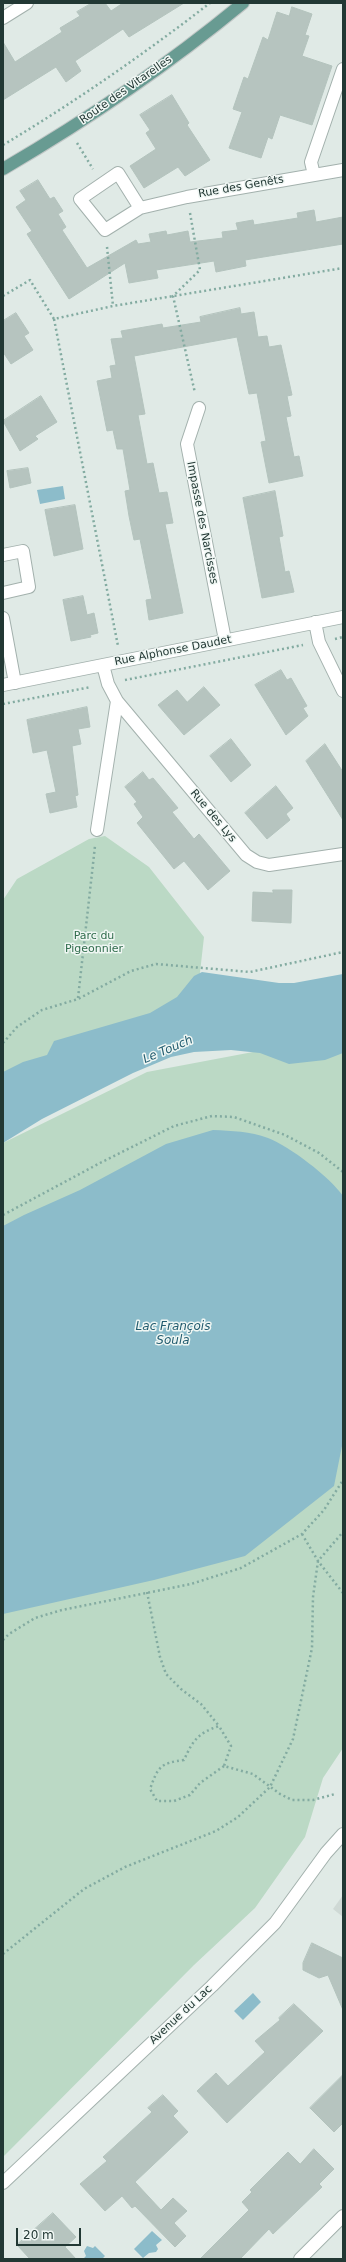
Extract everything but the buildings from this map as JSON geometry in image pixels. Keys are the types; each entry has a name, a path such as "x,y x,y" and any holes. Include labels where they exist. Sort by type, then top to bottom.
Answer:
{"main road":[{"name":"Route des Vitarelles","path":"3,170 83,120 158,69 243,3"}],"street":[{"path":"3,18 26,3"},
{"path":"314,175 311,162 343,69"},
{"name":"Rue des Genêts","path":"105,230 140,208 187,197 343,170"},
{"path":"105,230 80,199 102,183 118,173 140,208"},
{"name":"Impasse des Narcisses","path":"199,408 187,444 225,640"},
{"path":"3,555 22,551 29,587 3,592"},
{"name":"Rue Alphonse Daudet","path":"9,684 343,617"},
{"path":"3,618 9,684"},
{"path":"316,622 320,642 343,691"},
{"name":"Rue des Lys","path":"103,665 108,684 116,700 246,855 257,862 269,865 343,854"},
{"path":"96,830 116,700"},
{"name":"Avenue du Lac","path":"3,2183 212,1986 275,1923 326,1853 343,1834"},
{"path":"300,2259 343,2216"}],"path":[{"path":"3,145 110,76 160,41 210,3"},
{"path":"80,137 75,141 102,183"},
{"path":"172,296 200,270 187,197"},
{"path":"105,230 113,306"},
{"path":"54,318 113,306 343,268"},
{"path":"3,296 30,280 54,318 121,661"},
{"path":"172,296 199,408"},
{"path":"3,704 343,637"},
{"path":"78,999 96,830"},
{"path":"3,1043 17,1027 42,1010 78,999 131,970 156,964 250,972 343,952"},
{"path":"3,1215 100,1162 174,1126 212,1116 234,1117 285,1135 319,1153 343,1172"},
{"path":"3,1640 9,1634 35,1618 147,1592 191,1584 241,1568 302,1534 324,1510 343,1480"},
{"path":"3,1954 84,1889 125,1866 216,1831 238,1817 270,1787 293,1739 312,1648 313,1597 318,1560 343,1532"},
{"path":"302,1534 318,1560 343,1593"},
{"path":"147,1592 160,1657 166,1674 181,1689 201,1704 219,1726 231,1746 224,1766 200,1783 190,1795 174,1801 157,1801 150,1789 158,1768 168,1762 184,1760 193,1740 209,1729 219,1726"},
{"path":"224,1766 253,1774 270,1787 292,1800 313,1800 335,1794"}],"shaded area":[{"path":"343,1895 343,1917 333,1909"}],"green space":[{"name":"Parc du Pigeonnier","path":"105,836 149,867 204,937 197,999 3,1074 3,900 17,879 89,839"},
{"path":"343,1035 343,1748 323,1778 305,1837 255,1908 194,1965 3,2157 3,1143 147,1072"}],"water":[{"path":"63,486 65,499 40,504 37,490"},
{"name":"Le Touch","path":"202,972 279,983 294,983 343,974 343,1053 325,1060 289,1064 260,1053 231,1050 194,1052 171,1057 133,1073 42,1119 3,1143 3,1072 23,1062 47,1055 54,1041 150,1013 177,997 194,976"},
{"name":"Lac François Soula","path":"213,1130 248,1133 277,1142 298,1155 319,1171 337,1188 343,1196 343,1441 334,1486 245,1556 154,1580 3,1614 3,1226 80,1190 166,1144"},
{"path":"253,1993 261,2002 243,2020 234,2011"},
{"path":"152,2231 162,2240 156,2245 158,2249 156,2252 149,2253 143,2258 134,2249"},
{"path":"87,2246 93,2248 95,2246 105,2256 102,2259 83,2259 86,2256 84,2251"}]}
